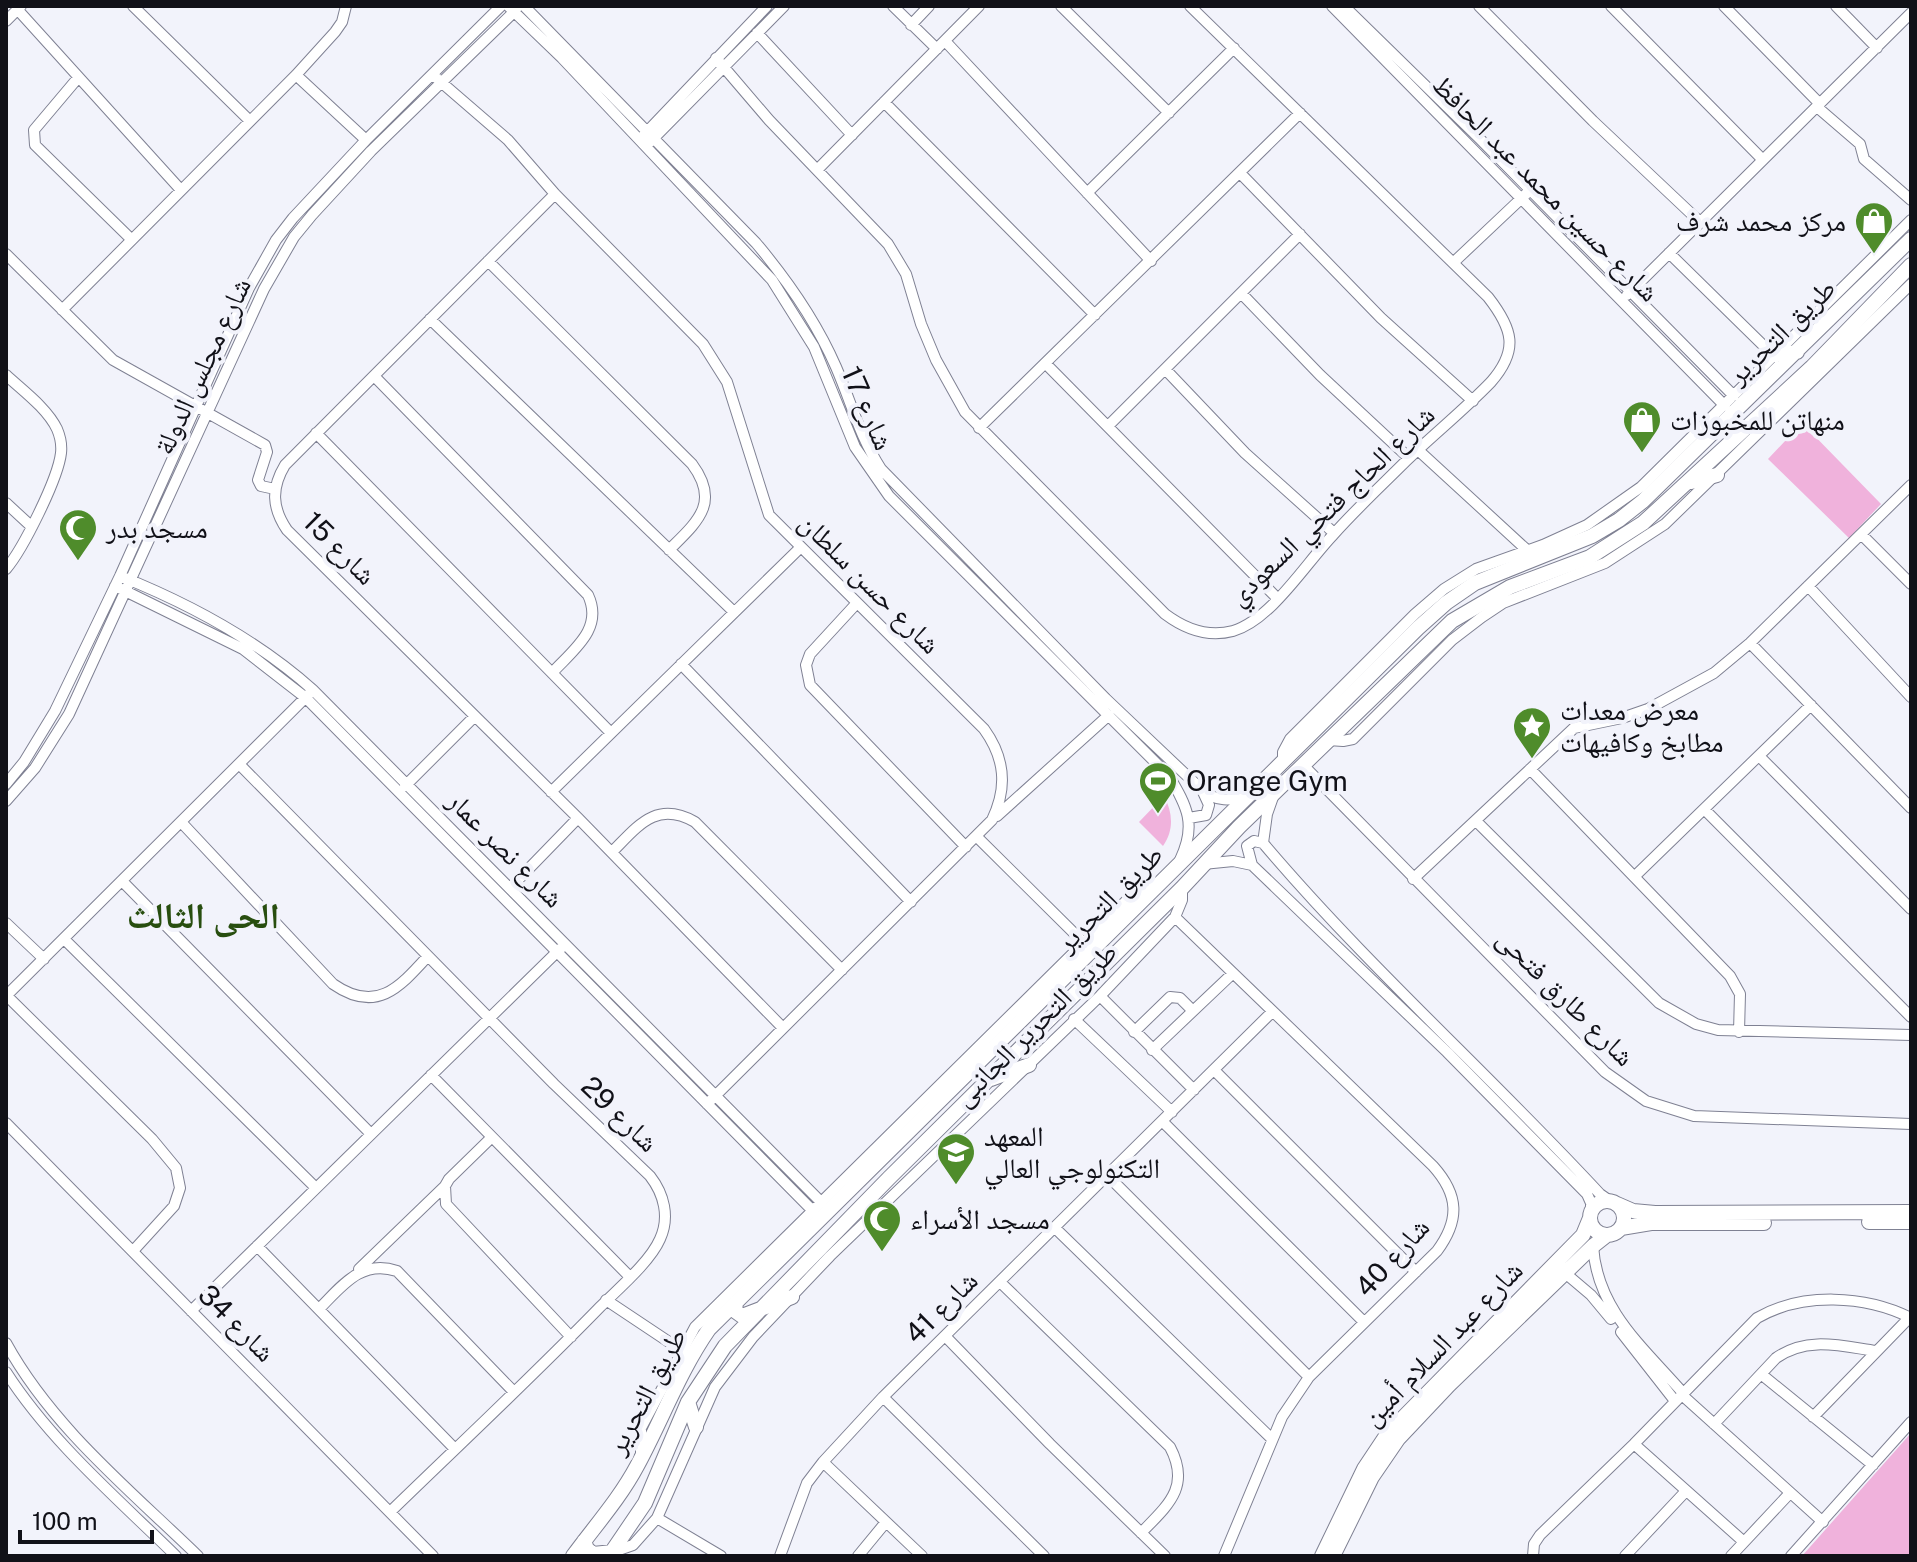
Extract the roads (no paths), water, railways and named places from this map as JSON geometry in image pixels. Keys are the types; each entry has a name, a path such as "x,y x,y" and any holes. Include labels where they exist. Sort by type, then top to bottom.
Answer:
{"street":[{"path":"133,6 249,120"},
{"path":"62,310 296,75 335,32 342,22 346,6"},
{"name":"شارع مجلس الدولة","path":"202,408 294,237 438,80 501,6"},
{"path":"646,139 720,62 767,6"},
{"path":"720,62 757,33 784,6"},
{"path":"893,6 911,25 941,45 1151,261"},
{"path":"911,25 929,6"},
{"path":"818,169 979,6"},
{"path":"1061,6 1169,113"},
{"name":"شارع الحاج فتحي السعودي","path":"720,62 769,120 888,244 906,274 936,360 965,412 1165,614 1180,625 1214,634 1249,624 1277,598 1334,533 1409,458 1473,401 1503,368 1511,349 1508,329 1500,312 1454,262 1190,6"},
{"name":"شارع حسين محمد عبد الحافظ","path":"1332,6 1526,194"},
{"name":"شارع حسين محمد عبد الحافظ","path":"1344,6 1626,296 1725,406"},
{"path":"1479,6 1593,121 1700,222"},
{"path":"1611,6 1763,160"},
{"path":"1724,6 1818,106 1860,144 1864,159 1911,200"},
{"path":"1836,6 1877,48"},
{"path":"6,21 19,8 77,79 180,189"},
{"name":"شارع مجلس الدولة","path":"6,801 53,742 69,714 123,583 202,408 249,288 276,240 366,140 438,80 516,8"},
{"name":"شارع 17","path":"516,8 646,139 756,243 794,290 836,368 857,428 881,469 1106,699 1202,790"},
{"path":"1626,296 1911,13"},
{"path":"757,33 852,135"},
{"path":"1087,193 1234,48"},
{"path":"296,75 366,140"},
{"path":"77,79 34,130 35,145 131,239"},
{"name":"شارع حسن سلطان","path":"438,80 508,140 555,194 703,344 717,362 735,404 764,506 775,523 984,729 993,742 1004,773 1000,805 992,820 707,1104"},
{"path":"884,102 1095,315"},
{"path":"979,428 1300,113"},
{"name":"شارع 17","path":"646,139 780,291 814,347 855,447 889,496 1169,776 1185,803 1189,818"},
{"path":"1240,173 1381,318 1473,401"},
{"path":"275,489 285,465 555,194"},
{"path":"1454,262 1526,194"},
{"path":"1283,762 1283,752 1290,739 1429,601 1476,569 1577,530 1607,513 1641,487 1911,220"},
{"path":"1108,426 1300,234"},
{"name":"طريق التحرير","path":"611,1554 645,1503 688,1402 725,1346 1328,740 1359,699 1375,671 1431,615 1463,591 1604,530 1643,501 1911,239"},
{"path":"1669,253 1773,355"},
{"path":"6,254 113,360 202,408"},
{"path":"488,261 701,476 705,505 700,518 669,550"},
{"name":"طريق التحرير","path":"573,1556 609,1511 641,1458 688,1361 709,1329 777,1254 879,1161 1068,974 1088,947 1176,868 1283,762 1359,699 1385,685 1452,621 1510,587 1571,566 1608,547 1643,523 1812,367 1911,265"},
{"path":"1328,740 1353,739 1452,640 1503,603 1605,563 1665,524 1911,284"},
{"path":"1241,293 1320,375 1409,458"},
{"name":"شارع حسين محمد عبد الحافظ","path":"1626,296 1734,396"},
{"path":"430,319 734,612"},
{"path":"1773,355 1797,351"},
{"path":"1046,364 1277,598"},
{"path":"1810,384 1812,367"},
{"path":"1165,369 1245,453 1334,533"},
{"path":"6,375 54,423 61,443 58,463 32,527 6,569"},
{"path":"374,376 588,595 594,615 589,632 552,673"},
{"name":"شارع 15","path":"202,408 265,445 267,452 259,483 275,489 275,506 287,530 612,852 783,1028"},
{"path":"316,433 611,733"},
{"path":"1692,453 1694,435"},
{"path":"1418,450 1528,551"},
{"path":"1687,483 1717,475"},
{"path":"1413,879 1574,728 1648,709 1714,673 1750,643 1911,485"},
{"path":"6,503 32,527"},
{"path":"1577,530 1604,530"},
{"path":"1861,534 1911,584"},
{"path":"551,792 800,548"},
{"name":"شارع مجلس الدولة","path":"6,784 36,744 123,583"},
{"name":"شارع نصر عمار","path":"123,583 243,649 310,694 407,783 566,942 716,1095 818,1208"},
{"path":"1808,586 1911,697"},
{"path":"856,604 810,654 806,665 810,685 966,847"},
{"path":"1750,643 1911,808"},
{"path":"681,664 911,902"},
{"path":"1375,671 1375,680 1385,685"},
{"path":"133,1251 174,1206 180,1188 176,1168 152,1139 6,996 310,694"},
{"name":"شارع نصر عمار","path":"310,694 398,793 707,1104 818,1208"},
{"path":"1635,876 1811,705"},
{"path":"992,820 1109,715"},
{"path":"398,793 475,716"},
{"path":"1759,756 1911,909"},
{"name":"شارع 29","path":"239,764 650,1176 661,1192 665,1216 660,1239 629,1276 571,1337 390,1512"},
{"name":"شارع طارق فتحى","path":"1303,765 1605,1072 1646,1101 1694,1116 1911,1124"},
{"path":"1530,769 1730,976 1740,994 1739,1032"},
{"path":"1202,790 1212,798 1222,800 1250,795"},
{"path":"1176,868 1185,850 1189,818 1202,817 1208,811 1202,790"},
{"path":"1263,843 1267,814 1274,794"},
{"path":"1704,809 1911,1017"},
{"path":"612,852 644,821 669,813 683,815 695,822 842,970"},
{"path":"511,887 578,818"},
{"path":"1476,821 1659,1003 1696,1024 1739,1032 1911,1035"},
{"path":"181,822 333,984 345,992 358,996 386,994 397,988 428,956"},
{"path":"976,836 1098,960 1108,960"},
{"path":"1911,1212 1804,1218 1651,1223 1621,1228 1607,1235 1597,1232 1590,1215 1591,1200 1587,1194 1252,865 1247,846 1254,841 1263,843 1348,940 1544,1133 1600,1194 1614,1202 1644,1212 1804,1218 1911,1222"},
{"path":"1203,864 1233,861 1252,865"},
{"path":"122,881 371,1134"},
{"name":"طريق التحرير الجانبى","path":"611,1554 633,1545 657,1518 715,1387 753,1337 885,1202 1100,996 1175,917 1182,900 1182,888"},
{"name":"شارع 40","path":"1175,917 1445,1181 1453,1198 1454,1217 1448,1236 1437,1251 1309,1377 1288,1406 1224,1556"},
{"path":"6,923 44,959"},
{"path":"64,939 316,1188"},
{"path":"191,1311 566,942"},
{"name":"طريق التحرير الجانبى","path":"641,1458 641,1428 695,1327 777,1254 857,1167 1088,947"},
{"path":"1068,974 1079,977 1085,983"},
{"path":"1152,1050 1232,974"},
{"path":"1100,996 1194,1090"},
{"path":"1134,1032 1170,997 1180,998 1193,1011"},
{"name":"شارع 41","path":"780,1556 801,1496 823,1462 883,1397 1271,1013"},
{"path":"1074,1019 1172,1112"},
{"path":"992,1049 999,1029"},
{"path":"987,1080 1029,1065"},
{"path":"1214,1070 1416,1272"},
{"path":"431,1075 629,1276"},
{"path":"1162,1121 1364,1322"},
{"name":"شارع 34","path":"6,1123 433,1556"},
{"path":"319,1309 491,1138"},
{"path":"857,1167 879,1161"},
{"path":"1107,1175 1309,1377"},
{"path":"885,1202 889,1178"},
{"path":"445,1186 446,1204 451,1211 571,1337"},
{"path":"1590,1215 1596,1204 1614,1202"},
{"path":"1614,1202 1625,1218 1621,1228"},
{"name":"شارع عبد السلام أمين","path":"1322,1556 1375,1451 1403,1417 1462,1364 1583,1235 1590,1215"},
{"path":"1055,1228 1272,1439"},
{"name":"شارع عبد السلام أمين","path":"1462,1364 1607,1235"},
{"path":"257,1246 455,1449"},
{"path":"1593,1246 1597,1278 1618,1324"},
{"path":"352,1276 374,1267 397,1271 514,1392"},
{"path":"1565,1273 1591,1295 1680,1396 1823,1522"},
{"path":"1000,1282 1170,1447 1179,1470 1175,1494 1141,1533"},
{"path":"736,1302 734,1308 739,1315 755,1313 792,1297"},
{"path":"606,1300 681,1350"},
{"path":"1533,1556 1534,1544 1540,1535 1757,1318 1774,1308 1794,1302 1848,1301 1890,1309 1910,1318 1813,1417"},
{"path":"709,1329 720,1331 725,1346"},
{"path":"945,1336 1165,1556"},
{"path":"6,1343 29,1380 67,1428 198,1556"},
{"path":"1714,1424 1776,1358 1798,1346 1824,1343 1876,1351"},
{"path":"6,1372 28,1404 69,1450 170,1554"},
{"path":"1761,1374 1873,1465"},
{"name":"شارع عبد السلام أمين","path":"1333,1556 1361,1496 1385,1457 1445,1381"},
{"path":"883,1397 1044,1556"},
{"path":"688,1402 696,1427"},
{"path":"1791,1556 1911,1422"},
{"path":"1634,1444 1744,1542"},
{"path":"823,1462 922,1556"},
{"path":"1627,1555 1686,1491"},
{"path":"1731,1556 1790,1493"},
{"path":"657,1518 721,1556"},
{"path":"858,1556 886,1522"},
{"path":"584,1541 593,1554 611,1554"}],"place":[{"name":"مركز محمد شرف","path":"1874,255"},
{"name":"منهاتن للمخبوزات","path":"1642,454"},
{"name":"مسجد بدر","path":"78,562"},
{"name":"معرض معدات مطابخ وكافيهات","path":"1532,760"},
{"name":"Orange Gym","path":"1158,815"},
{"name":"المعهد التكنولوجي العالي","path":"956,1186"},
{"name":"مسجد الأسراء","path":"882,1253"}],"district":[{"name":"الحى الثالث","path":"203,915"}]}
